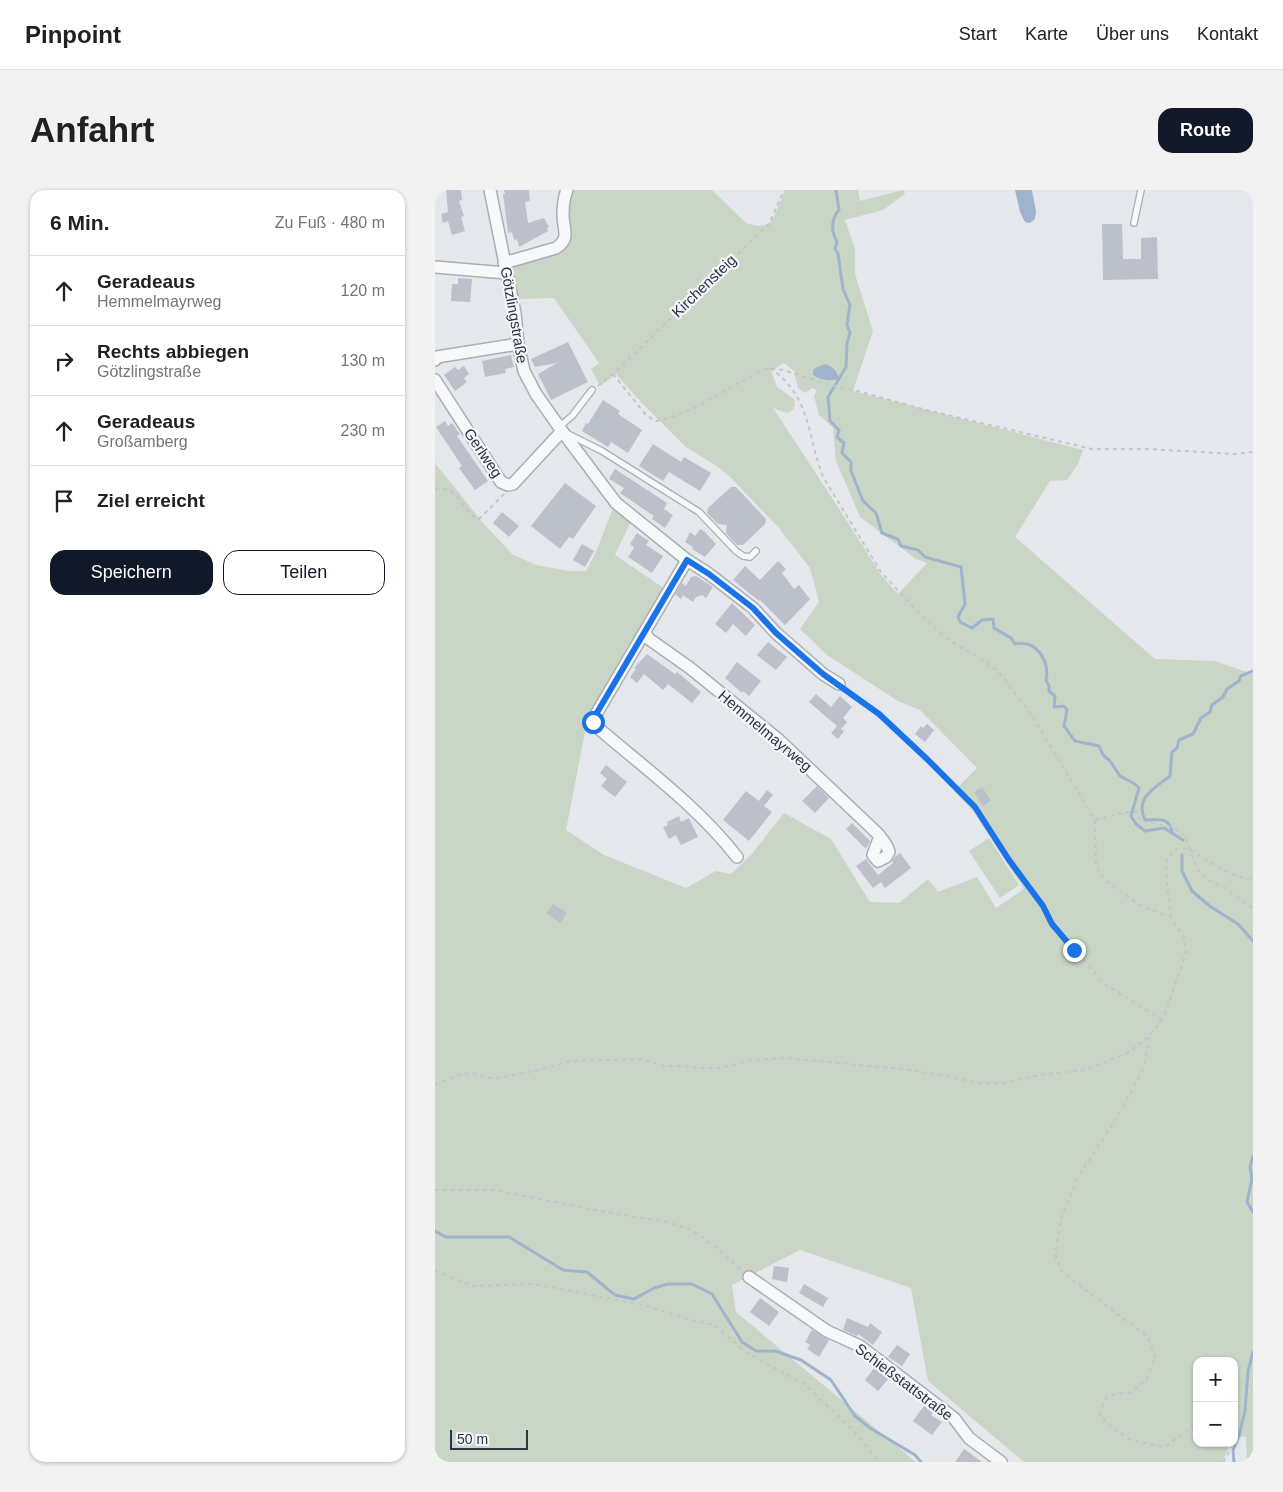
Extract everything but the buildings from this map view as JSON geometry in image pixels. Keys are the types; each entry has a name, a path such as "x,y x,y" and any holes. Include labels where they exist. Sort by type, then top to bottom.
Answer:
{"street":[{"name":"Götzlingstraße","path":"489,190 515,314 517,344 524,371 536,394 560,429 616,503 687,560 709,574 753,608 776,633 823,674 839,684"},
{"path":"435,267 505,268 563,244 566,234 563,214 567,190"},
{"path":"435,360 437,357 517,344"},
{"name":"Gerlweg","path":"435,380 501,482 508,485 513,484 560,429"},
{"path":"687,560 593,722 676,793 720,835 737,857"},
{"name":"Hemmelmayrweg","path":"645,633 649,639 690,668 779,740 880,836"},
{"name":"Schießstattstraße","path":"749,1277 827,1331 860,1346 954,1418 969,1438 1001,1462"}],"lane":[{"path":"1134,223 1141,190"},
{"path":"560,429 592,390"},
{"name":"Götzlingstraße","path":"560,429 602,451 699,512 743,556 750,557 756,551"}],"path":[{"name":"Kirchensteig","path":"592,390 613,374 769,224 784,190"},
{"path":"613,374 646,416 657,421 670,418 696,407 762,370 770,368 935,412 1092,448 1234,454 1253,452"},
{"path":"770,368 781,375 799,400 808,418 817,461 823,477 881,572 915,609 947,639 998,671 1031,714 1095,820 1096,865 1104,880 1143,907 1171,917"},
{"path":"435,488 447,488 472,516 479,519 504,496 508,485"},
{"path":"839,684 879,714 975,807 1009,860 1043,906 1052,924 1105,984 1162,1020"},
{"path":"1095,820 1132,811 1138,813 1140,821 1171,827 1185,836 1197,869 1205,878 1227,889 1253,909"},
{"path":"435,1085 457,1075 472,1073 494,1079 572,1061 640,1058 665,1066 720,1068 752,1060 786,1058 942,1074 978,1083 1004,1083 1039,1075 1086,1070 1129,1052 1149,1036 1162,1020 1186,952 1184,937 1171,917 1169,904 1167,861 1172,852 1179,848 1189,848 1222,870 1243,878 1253,879"},
{"path":"1149,1036 1144,1067 1121,1111 1077,1179 1061,1218 1055,1255 1063,1273 1148,1336 1155,1357 1147,1378 1131,1393 1111,1394 1103,1401 1100,1415 1115,1430 1131,1440 1165,1447 1193,1427"},
{"path":"435,1190 495,1190 616,1214 663,1221 690,1229 713,1244 749,1277"},
{"path":"435,1271 475,1286 533,1284 648,1306 687,1319 714,1325 747,1353 804,1384 851,1428 880,1462"},
{"path":"1223,1462 1231,1447"}],"green space":[{"path":"564,190 712,190 746,223 758,226 769,224 774,217 785,190 858,190 860,201 903,190 905,194 883,210 845,220 855,249 855,274 873,331 853,391 1083,450 1078,464 1067,480 1050,481 1015,537 1155,659 1214,661 1253,674 1253,1462 1247,1462 1246,1437 1238,1436 1238,1357 1193,1357 1193,1447 1229,1447 1222,1462 1024,1462 928,1381 911,1288 800,1250 732,1285 736,1312 916,1462 435,1462 435,463 483,523 512,554 536,565 569,571 586,571 596,552 613,508 630,523 615,555 665,589 587,722 566,830 604,855 686,888 716,871 731,874 751,855 784,813 831,839 870,902 899,903 928,879 938,892 977,877 996,908 1024,889 973,811 954,791 977,768 920,710 898,701 827,655 800,629 819,602 810,568 779,528 729,476 686,447 616,374 600,386 591,369 599,363 554,298 518,299 509,260 559,241","holes":["784,363 794,371 798,388 805,393 812,388 817,390 814,396 819,415 833,428 836,461 860,517 916,559 927,563 898,594 881,575 773,408 787,413 794,409 795,400 777,387 771,371"]},
{"path":"989,838 1019,885 1000,898 969,851"}],"water":[{"path":"1015,190 1032,190 1036,211 1035,219 1030,223 1025,222 1020,212"},
{"path":"825,364 834,369 839,379 826,380 813,375 813,370"}],"waterway":[{"path":"836,190 839,210 834,217 833,229 837,242 835,249 838,254 843,289 850,305 847,325 850,333 847,343 846,367 828,397 830,421 839,430 837,437 844,443 842,453 851,462 851,471 863,501 876,513 882,533 898,539 901,546 918,550 925,557 961,567 965,604 958,617 960,622 972,628 982,620 993,619 994,628 1011,638 1015,644 1023,643 1035,648 1040,653 1046,666 1046,680 1049,691 1055,696 1054,707 1064,706 1067,710 1064,726 1075,741 1099,746 1103,755 1110,761 1120,776 1139,788 1131,816 1136,824 1145,831 1164,828 1183,840"},
{"path":"1172,832 1165,821 1145,820 1142,812 1144,800 1153,789 1170,776 1172,752 1177,748 1179,740 1193,734 1201,718 1210,712 1212,705 1223,697 1227,689 1239,681 1241,676 1253,671"},
{"path":"1182,855 1182,871 1192,891 1211,907 1238,924 1253,941"},
{"path":"1253,1156 1250,1167 1252,1179 1247,1202 1253,1212"},
{"path":"435,1231 446,1237 509,1237 563,1270 587,1272 615,1295 634,1299 654,1288 668,1284 692,1284 712,1294 742,1342 756,1351 775,1351 801,1360 831,1380 855,1416 870,1428 915,1455 921,1462"},
{"path":"1234,1462 1233,1450 1239,1436 1245,1411 1248,1371 1253,1352"}],"route":[{"path":"593,722 687,560 709,574 753,608 776,633 823,674 879,714 975,807 1009,860 1043,906 1052,924 1074,950"}]}
